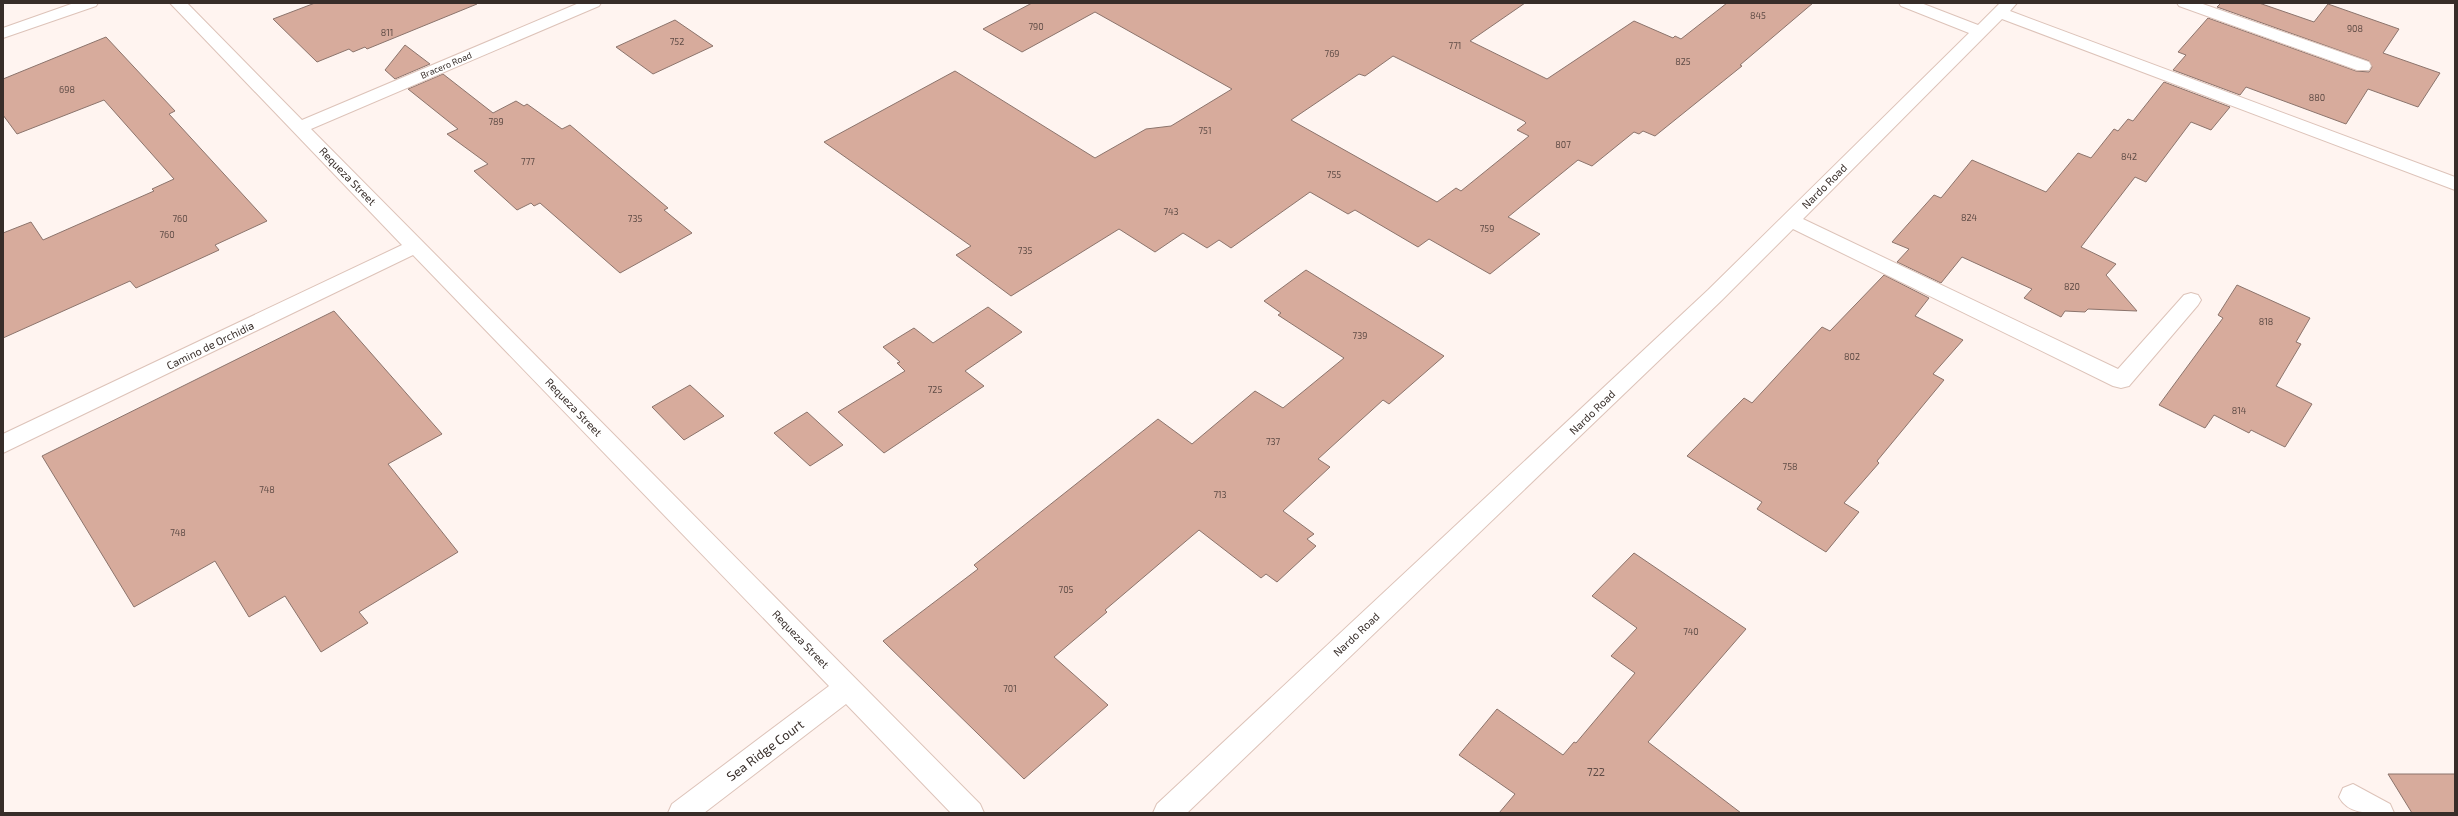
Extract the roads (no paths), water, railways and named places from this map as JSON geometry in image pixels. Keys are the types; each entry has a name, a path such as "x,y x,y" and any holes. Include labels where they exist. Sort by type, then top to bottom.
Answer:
{"street":[{"path":"3,34 90,3"},
{"name":"Requeza Street","path":"178,3 970,813"},
{"name":"Bracero Road","path":"300,127 593,3"},
{"path":"1907,3 1979,31"},
{"path":"2185,3 2362,66"},
{"path":"2004,8 2455,184"},
{"name":"Nardo Road","path":"1167,813 1508,493 1790,220 1979,31 2004,8"},
{"path":"1790,220 2121,380 2191,300"},
{"name":"Camino de Orchidia","path":"3,444 416,246"},
{"name":"Sea Ridge Court","path":"682,813 848,687"},
{"path":"2354,797 2380,813"}]}
